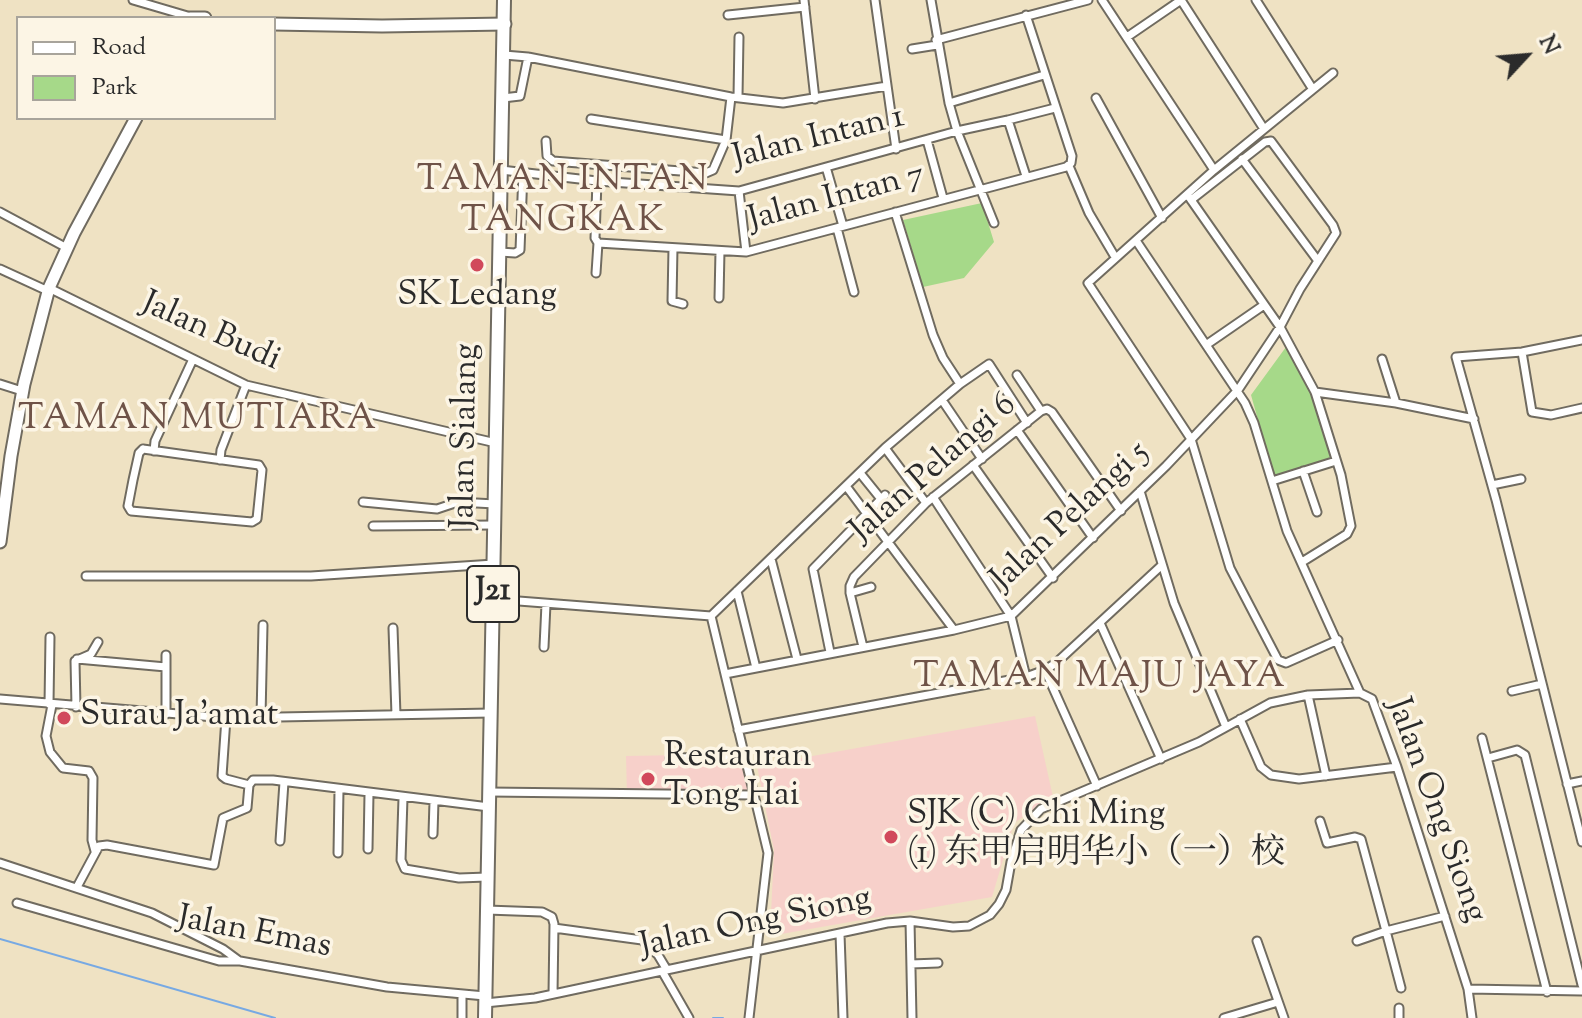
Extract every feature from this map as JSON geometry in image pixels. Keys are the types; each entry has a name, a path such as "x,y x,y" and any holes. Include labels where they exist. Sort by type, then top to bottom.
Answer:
{"main road":[{"name":"Jalan Sialang","path":"485,1018 504,0"},
{"path":"276,24 505,24"},
{"path":"0,542 4,475 48,290 135,120"}],"street":[{"path":"133,0 188,16"},
{"path":"875,0 896,149"},
{"path":"931,0 949,103 994,223"},
{"path":"912,49 1088,0"},
{"path":"1102,0 1214,170"},
{"path":"1127,37 1181,0 1264,129"},
{"path":"1256,0 1312,88"},
{"path":"728,15 805,3 815,99"},
{"path":"1026,15 1071,153 1069,166 1089,213 1115,257"},
{"path":"546,141 547,156 553,161 706,173 713,170 726,140 735,97 739,37"},
{"path":"504,55 783,103 887,86"},
{"path":"503,98 520,96 528,57"},
{"path":"1189,198 1214,170 1333,73"},
{"path":"949,103 1044,75"},
{"path":"1096,98 1162,218"},
{"name":"Jalan Intan 1","path":"501,170 597,181 739,191 957,131 1055,108"},
{"path":"591,119 726,140"},
{"path":"1008,120 1026,176"},
{"path":"927,140 943,198"},
{"name":"Jalan Pelangi 5","path":"725,674 1011,616 1121,511 1238,390 1336,235 1333,225 1271,141 1242,159"},
{"path":"1318,261 1242,159 1162,218 1088,283 1191,439 1230,568 1278,660 1286,663 1338,640"},
{"name":"Jalan Intan 7","path":"599,243 746,252 1069,166"},
{"path":"826,167 854,292"},
{"path":"500,252 515,253 520,250 523,172"},
{"path":"596,273 599,243 595,238 597,181"},
{"path":"739,191 746,252"},
{"path":"1189,198 1280,327 1315,392 1349,508 1350,531 1302,562"},
{"path":"0,212 67,248"},
{"path":"895,212 933,335 960,384"},
{"path":"1137,242 1238,390 1254,423 1287,531 1360,693"},
{"path":"673,248 672,301 683,304"},
{"path":"719,298 720,251"},
{"name":"Jalan Budi","path":"0,269 246,385 496,443"},
{"path":"1206,345 1264,305"},
{"path":"1582,340 1522,352 1456,357 1492,485 1582,842"},
{"path":"1522,352 1532,412 1551,415 1582,408"},
{"path":"154,451 155,441 193,359"},
{"path":"1382,359 1396,403"},
{"path":"493,599 711,616 885,448 960,384 989,364 1027,423"},
{"path":"1017,375 1041,411"},
{"path":"0,384 22,391"},
{"path":"220,460 246,385"},
{"path":"1315,392 1396,403 1474,419"},
{"path":"942,400 982,459"},
{"name":"Jalan Pelangi 6","path":"863,647 850,593 854,577 929,500 1041,411 1047,409 1052,412 1121,511"},
{"path":"1017,430 1093,538"},
{"path":"885,448 929,500 1011,616 1026,677"},
{"path":"140,451 154,451 261,466 257,517 254,521 133,512 128,508 140,451"},
{"path":"1272,481 1336,461"},
{"path":"973,465 1053,578"},
{"path":"1303,471 1317,512"},
{"path":"830,652 813,569 883,497 860,473"},
{"path":"1492,485 1521,479"},
{"path":"846,486 954,630"},
{"path":"1140,491 1174,603 1226,727"},
{"path":"363,502 437,509 458,502 495,504"},
{"path":"396,505 399,525"},
{"path":"373,526 494,525"},
{"path":"771,559 797,659"},
{"path":"86,576 311,576 494,564"},
{"path":"738,730 1026,677 1045,670 1162,565"},
{"path":"850,593 871,587"},
{"path":"737,591 756,668"},
{"path":"544,647 546,604"},
{"path":"711,616 768,853 749,1018"},
{"path":"1100,623 1161,759"},
{"path":"261,717 263,625"},
{"path":"393,628 396,715"},
{"path":"50,637 50,704 46,736 50,752 63,768 89,771 93,778 92,840 95,851"},
{"path":"77,659 91,654 98,642"},
{"path":"166,655 166,714"},
{"path":"76,707 77,659"},
{"path":"77,659 166,667"},
{"path":"1045,670 1097,786"},
{"path":"1512,691 1542,684"},
{"name":"Jalan Ong Siong","path":"485,1000 553,994 887,923 910,921 961,927 990,915 1006,890 1016,841 1026,823 1047,806 1161,759 1270,703 1308,695 1360,693 1372,699 1397,767 1468,989 1472,1018"},
{"path":"1308,695 1326,776"},
{"path":"0,699 226,718 491,713"},
{"path":"226,718 222,776 226,779 249,785 257,780 284,782 489,807"},
{"path":"1240,719 1262,769 1271,775 1299,779 1397,767"},
{"path":"1482,738 1547,992"},
{"path":"1468,989 1547,992 1582,988 1525,755 1517,750 1488,758"},
{"path":"670,758 744,757"},
{"path":"1567,784 1582,781"},
{"path":"280,841 284,782"},
{"path":"77,887 99,846 214,865 223,818 247,808 249,785"},
{"path":"338,853 339,790"},
{"path":"489,792 753,795"},
{"path":"368,849 369,794"},
{"path":"403,798 401,861 409,870 460,878 487,877"},
{"path":"433,834 434,801"},
{"path":"1320,821 1324,839 1329,843 1355,837 1361,839 1401,988"},
{"path":"0,863 152,913 240,961"},
{"name":"Jalan Emas","path":"17,903 219,961 240,961 387,987 462,994 485,1000"},
{"path":"487,910 546,913 552,917 553,994"},
{"path":"1357,941 1445,916"},
{"path":"910,921 912,1018"},
{"path":"554,928 642,940 658,955 689,1018"},
{"path":"840,934 843,1018"},
{"path":"1257,941 1284,1018"},
{"path":"911,964 938,963"},
{"path":"462,994 462,1018"},
{"path":"1224,1018 1278,1002"},
{"path":"1399,1008 1399,1018"}],"shaded area":[{"name":"SJK (C) Chi Ming (1) 东甲启明华小（一）校","path":"1035,716 1053,797 1014,823 992,897 770,936 774,850 757,766"},
{"path":"741,754 751,798 627,796 626,756"}],"green space":[{"path":"982,203 994,242 964,278 923,287 903,220"},
{"path":"1286,347 1310,389 1332,458 1274,477 1251,395"}],"waterway":[{"path":"0,939 275,1018"},
{"path":"713,1018 723,1018"}],"place":[{"name":"SK Ledang","path":"477,265"},
{"name":"Surau Ja'amat","path":"64,718"},
{"name":"Restauran Tong Hai","path":"648,779"},
{"name":"SJK (C) Chi Ming (1) 东甲启明华小（一）校","path":"891,837"}],"district":[{"name":"TAMAN INTAN TANGKAK","path":"563,204"},
{"name":"TAMAN MUTIARA","path":"198,422"},
{"name":"TAMAN MAJU JAYA","path":"1100,680"}]}
